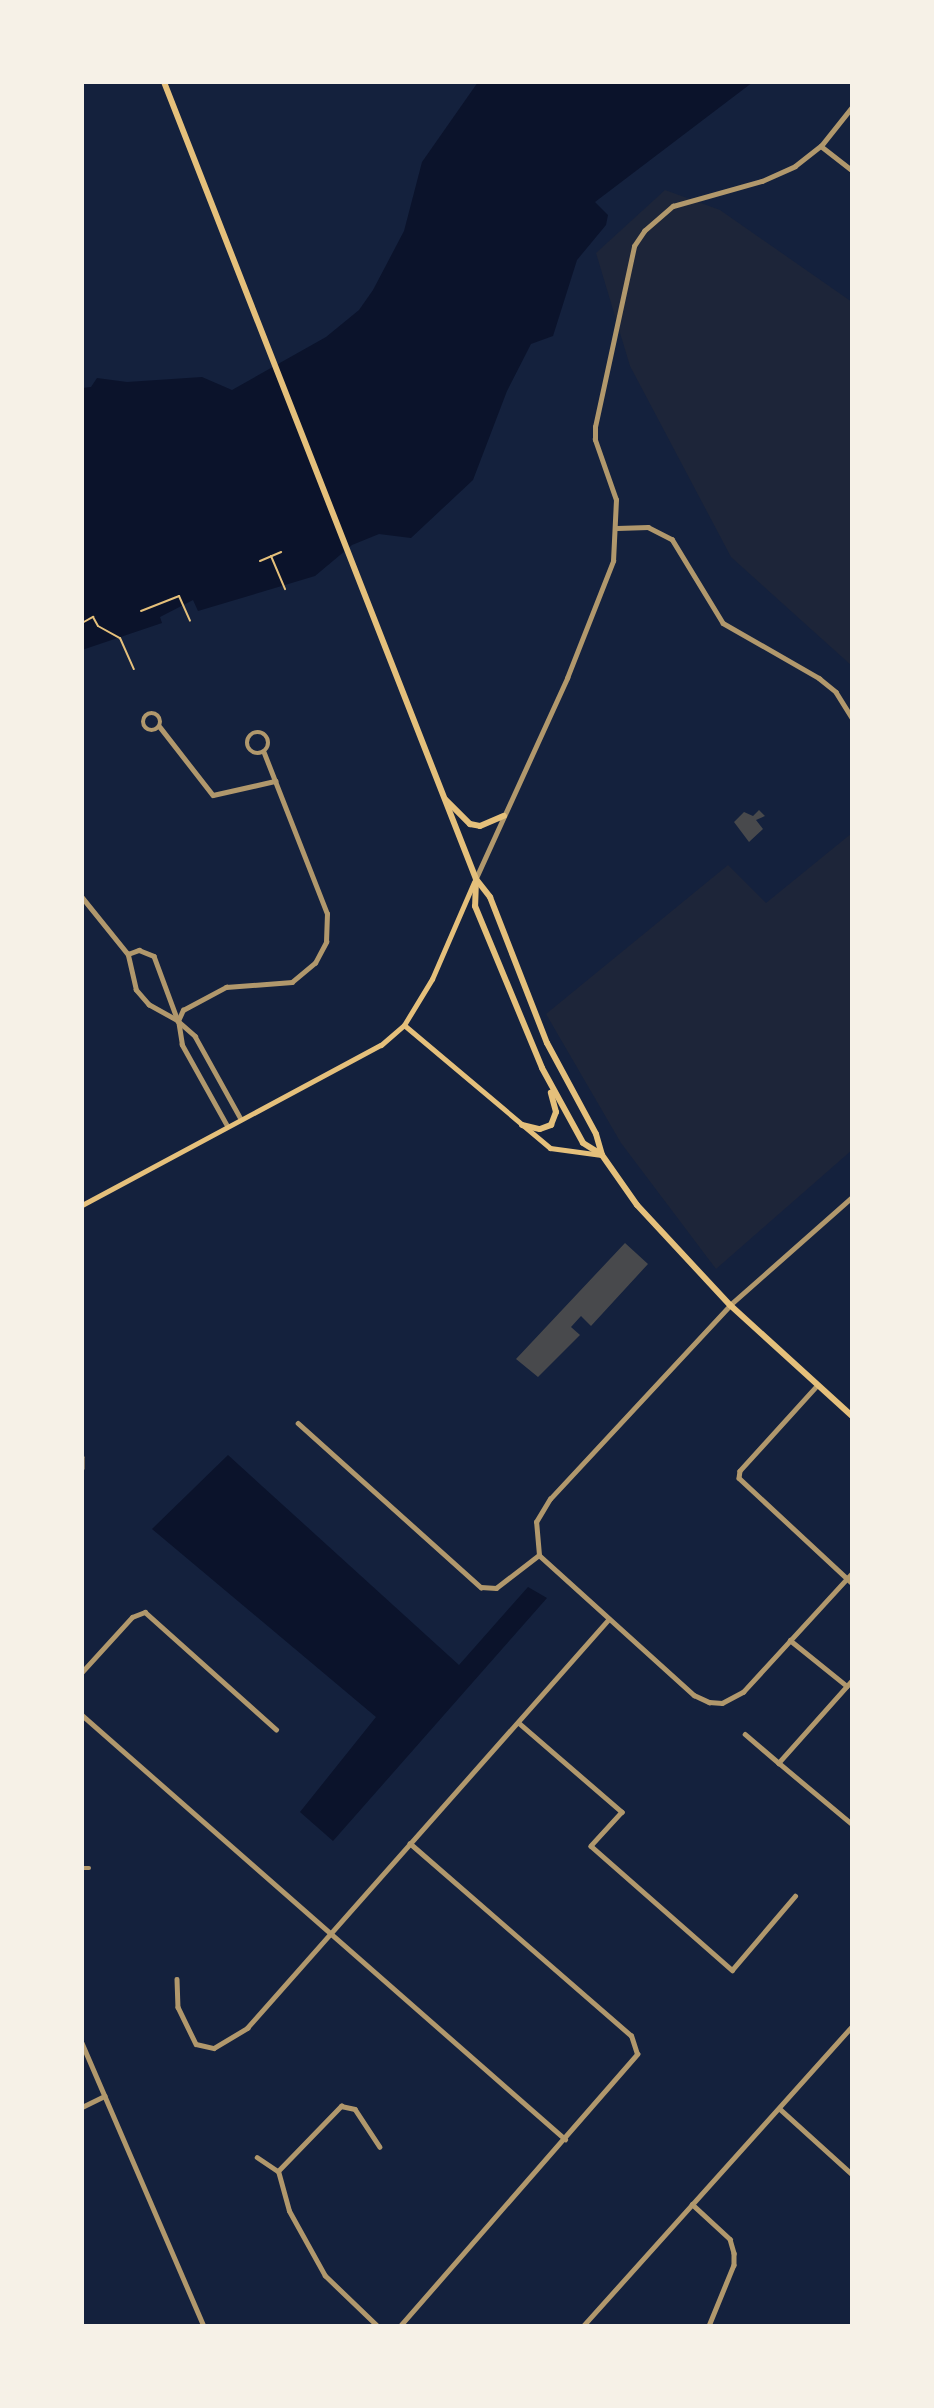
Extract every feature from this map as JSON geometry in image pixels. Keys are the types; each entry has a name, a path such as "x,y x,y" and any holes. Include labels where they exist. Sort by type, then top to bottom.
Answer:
{"main road":[{"path":"164,82 476,879 490,897 547,1043 596,1134 602,1155 637,1206 730,1306 852,1416"},
{"path":"443,796 470,824 490,825 504,816"},
{"path":"82,1205 241,1119 343,1068 404,1025 432,979 476,879"},
{"path":"476,879 475,906 547,1077 583,1143 602,1155"},
{"path":"404,1025 550,1148 602,1155"},
{"path":"522,1125 540,1129 555,1120 547,1077"}],"street":[{"path":"476,879 567,678 612,561 617,528 616,500 595,440 595,426 634,246 643,230 673,206 762,181 795,166 821,146 852,107"},
{"path":"821,146 852,170"},
{"path":"617,528 648,527 672,539 723,623 819,678 836,692 852,718"},
{"path":"160,727 147,730 144,717 156,714 160,727 213,794 275,781"},
{"path":"254,733 268,736 269,747 264,753 257,755 248,748 254,733"},
{"path":"178,1021 183,1010 226,987 292,982 305,974 326,942 327,914 264,753"},
{"path":"82,897 128,954 136,990 149,1004 178,1021 195,1036 241,1119"},
{"path":"128,954 139,950 154,956 178,1021 182,1045 228,1126"},
{"path":"852,1197 730,1306 542,1510 535,1532 539,1555 694,1695 709,1702 722,1703 743,1692 852,1573"},
{"path":"818,1385 740,1471 739,1478 852,1583"},
{"path":"298,1423 481,1587 496,1588 539,1555"},
{"path":"82,1457 83,1467"},
{"path":"82,1672 132,1617 145,1612 276,1729"},
{"path":"177,1979 178,2007 196,2044 214,2048 247,2028 608,1620"},
{"path":"790,1640 847,1686"},
{"path":"779,1763 852,1681"},
{"path":"82,1715 565,2139"},
{"path":"519,1723 622,1812 591,1846 732,1970 795,1896"},
{"path":"745,1734 852,1824"},
{"path":"400,2326 635,2059 631,2036 410,1844"},
{"path":"82,1868 89,1868"},
{"path":"583,2326 852,2026"},
{"path":"82,2043 204,2326"},
{"path":"82,2106 105,2096"},
{"path":"278,2171 341,2106 355,2109 380,2147"},
{"path":"780,2109 852,2174"},
{"path":"257,2157 278,2171 289,2211 325,2276 377,2326"},
{"path":"692,2204 730,2239 734,2253 734,2265 709,2326"}],"path":[{"path":"260,561 281,552"},
{"path":"271,556 285,589"},
{"path":"141,611 179,596 190,621"},
{"path":"82,623 93,617 98,626 120,638 134,669"}],"shaded area":[{"path":"478,82 753,82 595,202 608,215 606,225 577,260 553,336 531,344 507,391 473,480 411,538 379,534 352,545 315,576 198,611 193,600 160,617 162,623 82,650 82,388 91,387 97,378 127,382 202,377 232,390 326,337 359,310 373,290 404,231 422,162"},
{"path":"665,190 720,210 852,302 852,666 731,557 630,366 596,253"},
{"path":"852,833 852,1150 716,1269 621,1143 546,1014 728,865 766,903"},
{"path":"228,1455 459,1665 528,1587 547,1598 333,1841 300,1812 376,1717 152,1529"}],"building":[{"path":"759,810 765,816 756,820 763,829 749,842 734,822 744,812 753,816"},
{"path":"625,1243 648,1264 591,1326 581,1316 571,1327 580,1335 538,1377 516,1359"}]}
